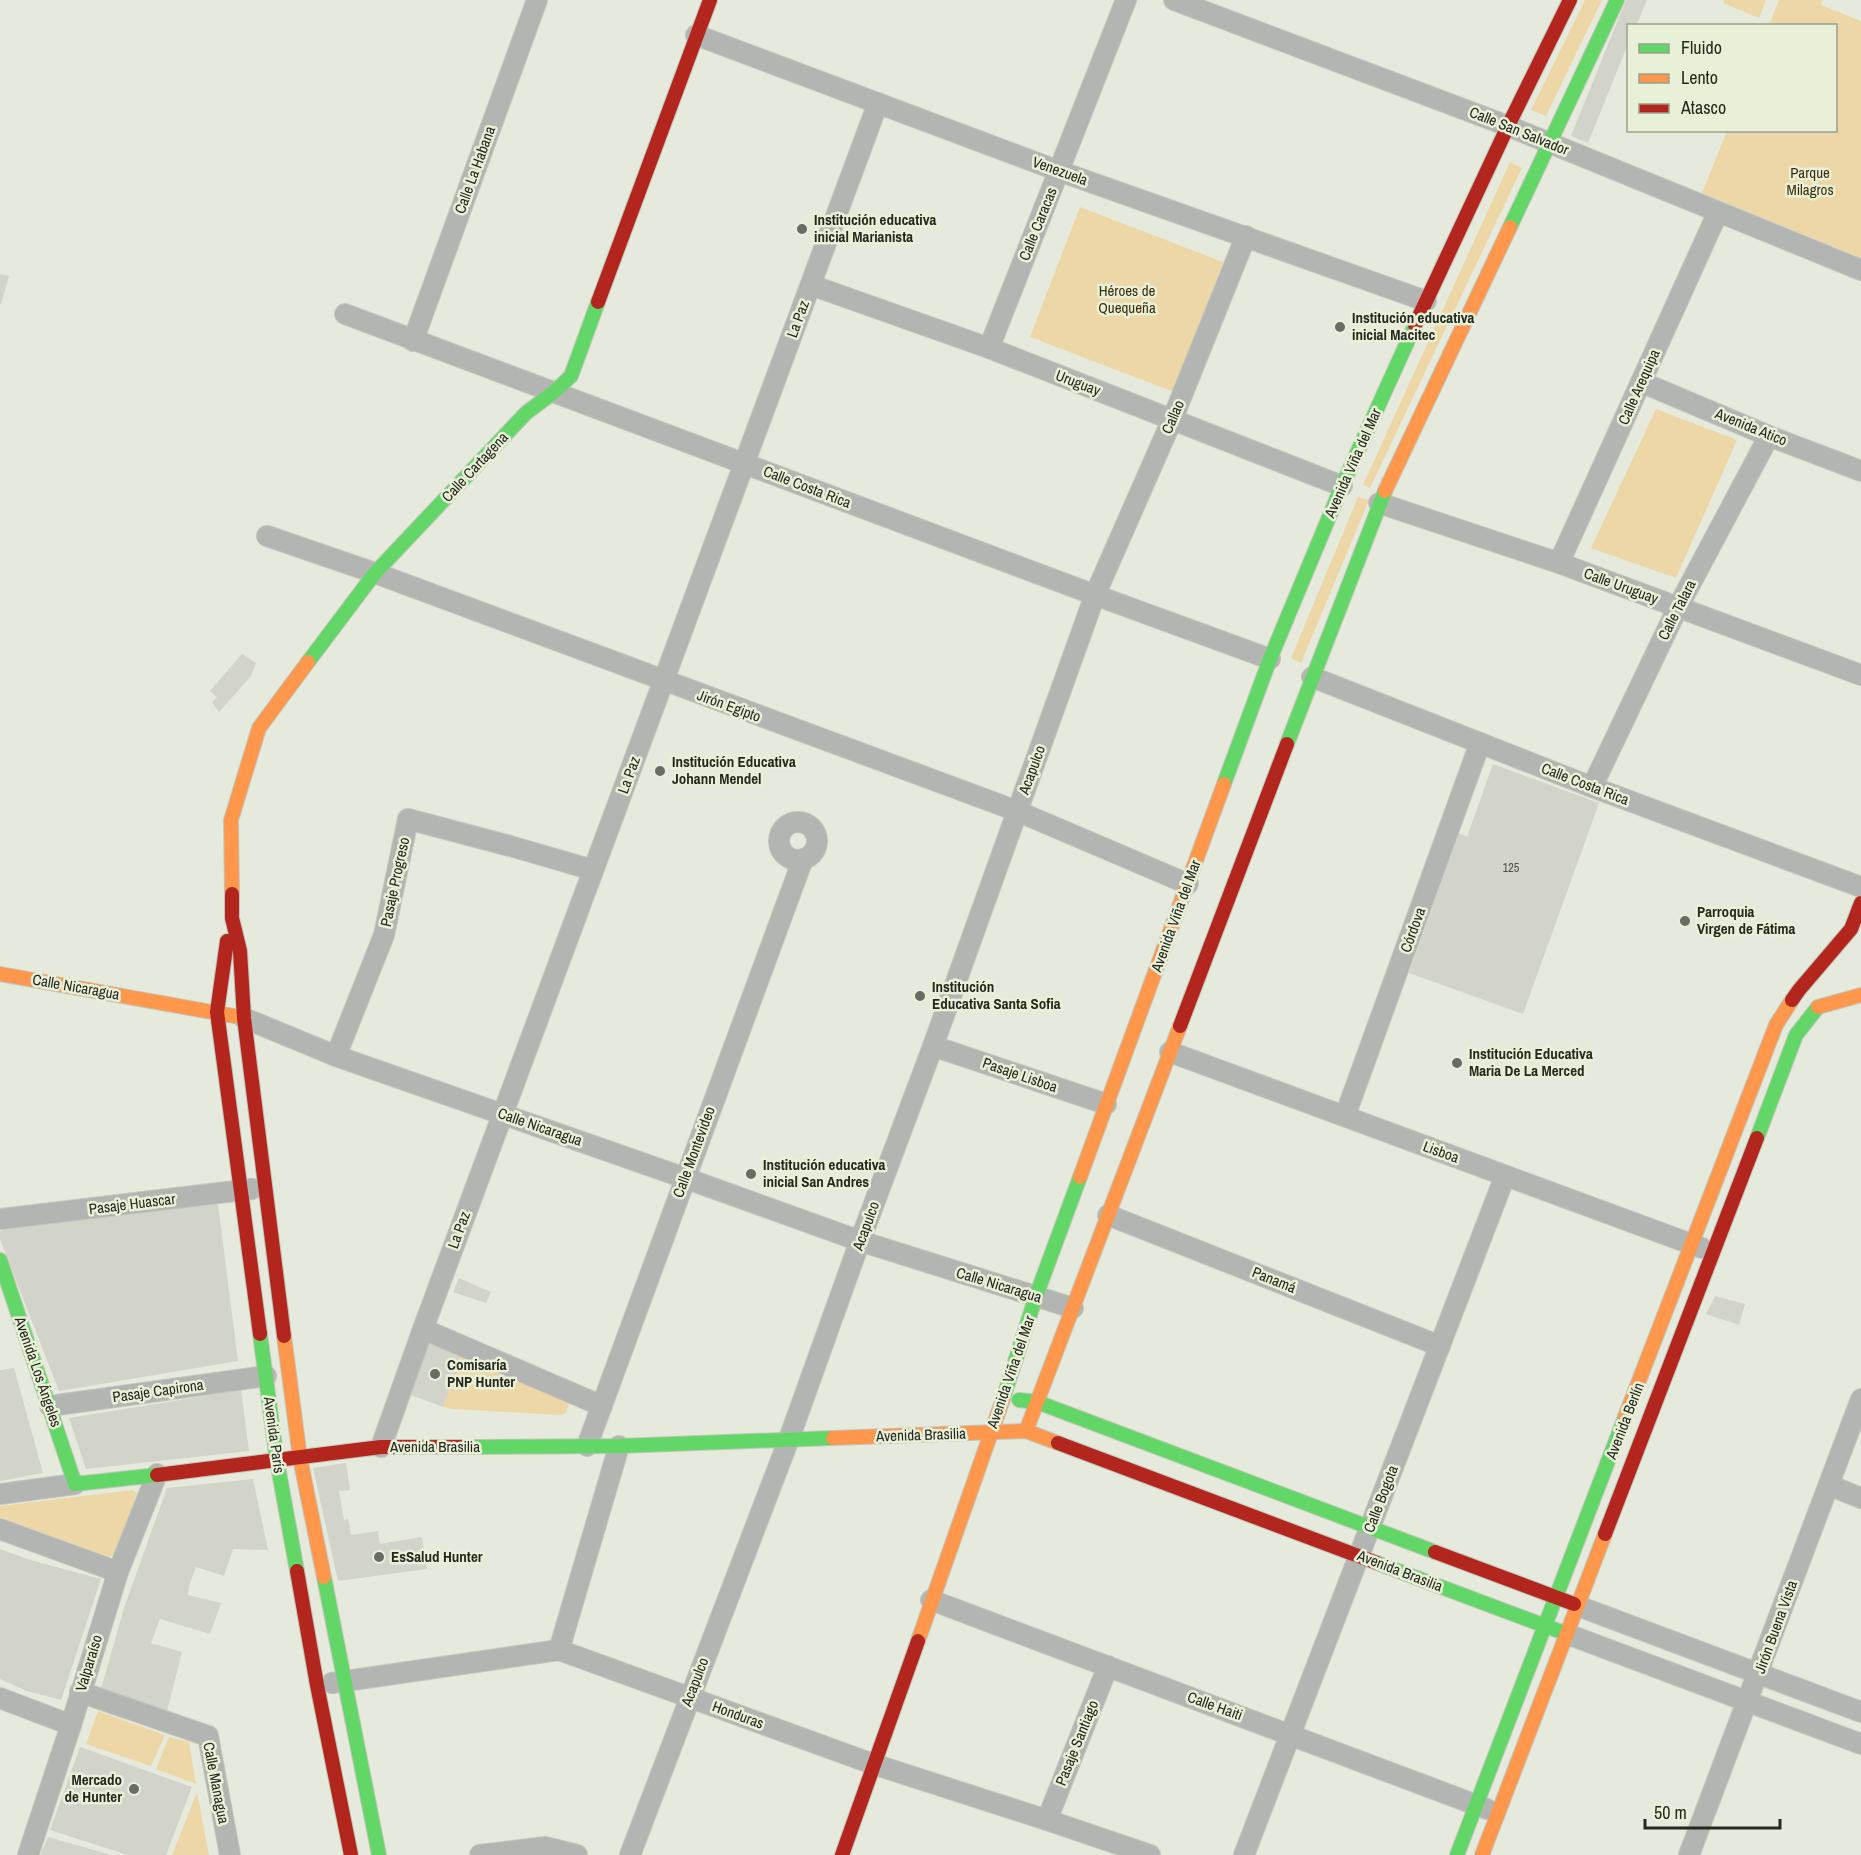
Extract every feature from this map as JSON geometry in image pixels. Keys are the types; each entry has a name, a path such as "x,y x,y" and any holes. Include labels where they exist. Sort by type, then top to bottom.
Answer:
{"street":[{"name":"Calle La Habana","path":"413,341 537,0"},
{"name":"Calle Cartagena","path":"244,1018 240,951 232,918 231,820 259,728 375,573 526,413 571,376 710,0"},
{"name":"Calle Caracas","path":"989,348 1126,0"},
{"name":"Calle San Salvador","path":"1174,0 1550,142 1861,270"},
{"name":"Avenida Viña del Mar","path":"842,1855 1014,1368 1036,1296 1270,659 1342,486 1426,301 1570,0"},
{"path":"1026,1431 1379,503 1617,0"},
{"name":"Venezuela","path":"696,35 1059,171 1426,301"},
{"name":"La Paz","path":"381,1447 502,1114 878,103"},
{"name":"Calle Arequipa","path":"1560,563 1718,212"},
{"name":"Callao","path":"1095,596 1172,420 1246,236"},
{"name":"Uruguay","path":"811,285 989,348 1342,486"},
{"name":"Calle Costa Rica","path":"345,314 1095,596 1270,659"},
{"name":"Avenida Atico","path":"1641,382 1769,436 1861,471"},
{"name":"Calle Talara","path":"1592,787 1677,606 1769,436"},
{"name":"Calle Uruguay","path":"1379,503 1560,563 1861,675"},
{"name":"Jirón Egipto","path":"267,536 375,573 1017,812 1188,884"},
{"name":"Acapulco","path":"630,1855 789,1439 1095,596"},
{"name":"Calle Costa Rica","path":"1312,676 1592,787 1861,887"},
{"name":"Córdova","path":"1345,1116 1480,743"},
{"name":"Pasaje Progreso","path":"336,1056 384,935 408,819 593,870"},
{"name":"Calle Montevideo","path":"587,1446 803,859"},
{"name":"Avenida Berlín","path":"1457,1855 1776,1025 1800,990 1853,934 1861,903"},
{"name":"Calle Cartagena","path":"217,1012 232,918"},
{"name":"Calle Nicaragua","path":"0,974 244,1018 336,1056 860,1241 1073,1308"},
{"path":"1800,990 1818,1007 1861,995"},
{"name":"Avenida Berlín","path":"1482,1855 1796,1035 1818,1007"},
{"name":"Avenida París","path":"217,1012 277,1461 317,1686 351,1855"},
{"name":"Avenida París","path":"244,1018 300,1458 379,1855"},
{"name":"Pasaje Lisboa","path":"933,1046 1106,1104"},
{"name":"Lisboa","path":"1170,1052 1713,1252"},
{"name":"Calle Bogota","path":"1244,1855 1504,1176"},
{"name":"Pasaje Huascar","path":"0,1219 264,1188"},
{"name":"Panamá","path":"1108,1215 1440,1346"},
{"name":"Avenida Los Ángeles","path":"0,1260 75,1484"},
{"path":"423,1329 602,1406"},
{"name":"Pasaje Capirona","path":"50,1406 266,1376"},
{"name":"Avenida Brasilia","path":"1003,1399 1037,1402 1861,1712"},
{"name":"Jirón Buena Vista","path":"1689,1855 1861,1399"},
{"name":"Avenida Brasilia","path":"0,1494 381,1447 619,1446 1026,1431 1861,1744"},
{"path":"559,1650 619,1446"},
{"name":"Valparaíso","path":"28,1855 118,1572 158,1474"},
{"path":"1829,1485 1861,1498"},
{"path":"0,1529 118,1572"},
{"name":"Calle Haiti","path":"931,1600 1498,1814"},
{"name":"Honduras","path":"317,1686 559,1650 873,1764 1150,1855"},
{"name":"Pasaje Santiago","path":"1047,1820 1108,1666"},
{"name":"Calle Managua","path":"80,1692 208,1736 230,1855"},
{"path":"0,1698 71,1725"},
{"path":"480,1855 545,1846 577,1855"}],"green space":[{"path":"1585,0 1602,0 1546,116 1531,110"},
{"path":"1724,0 1766,0 1759,18 1723,3"},
{"name":"Parque Milagros","path":"1779,0 1822,0 1821,5 1861,21 1861,258 1702,193 1727,132 1837,132 1837,24 1769,24"},
{"path":"1510,162 1522,168 1370,488 1363,485"},
{"name":"Héroes de Quequeña","path":"1080,207 1223,262 1174,392 1030,337"},
{"path":"1656,409 1737,440 1676,578 1591,548"},
{"path":"1358,497 1369,500 1301,663 1291,658"},
{"path":"461,1355 573,1392 566,1413 560,1415 443,1407"},
{"path":"133,1490 137,1493 117,1552 109,1557 0,1517 0,1506"},
{"path":"98,1711 165,1735 151,1766 86,1744"},
{"path":"169,1737 189,1742 196,1784 156,1769"},
{"path":"197,1792 209,1855 172,1855"}],"building":[{"path":"1626,0 1647,0 1637,24 1627,24 1627,46 1588,143 1571,136"},
{"path":"0,274 9,276 1,304 0,304"},
{"path":"242,654 256,663 251,676 219,712 212,702 217,697 210,691"},
{"path":"1493,764 1599,803 1523,1014 1409,973 1459,833 1467,837"},
{"path":"218,1204 238,1361 59,1391 0,1239 0,1232 4,1227"},
{"path":"459,1278 491,1292 486,1303 453,1292"},
{"path":"1715,1296 1745,1304 1739,1325 1706,1314"},
{"name":"Comisaría PNP Hunter","path":"427,1342 461,1355 443,1407 408,1394"},
{"path":"14,1368 43,1473 0,1481 0,1370"},
{"path":"241,1390 249,1451 86,1469 69,1418"},
{"name":"EsSalud Hunter","path":"346,1463 350,1490 339,1491 344,1520 348,1519 351,1535 378,1531 380,1544 422,1537 427,1569 338,1581 313,1468"},
{"path":"253,1479 268,1550 233,1549 224,1576 196,1567 188,1595 221,1603 210,1634 160,1619 151,1643 182,1652 167,1711 101,1689 124,1608 167,1488"},
{"path":"0,1549 30,1560 101,1579 61,1700 27,1691 0,1679"},
{"path":"80,1747 192,1787 166,1855 128,1855 50,1830"},
{"path":"48,1837 108,1854 108,1855 40,1855"}],"traffic: fast":[{"path":"1510,227 1617,0"},
{"path":"308,662 375,573 526,413 571,376 598,302"},
{"path":"1224,784 1270,659 1342,486 1415,325"},
{"path":"1287,744 1385,491"},
{"path":"1757,1138 1796,1035 1818,1007"},
{"path":"1003,1399 1036,1296 1080,1177"},
{"path":"0,1260 75,1484 157,1475"},
{"path":"260,1334 277,1461 297,1571"},
{"path":"1019,1400 1037,1402 1435,1552"},
{"path":"1457,1855 1625,1417"},
{"path":"469,1447 619,1446 833,1438"},
{"path":"1377,1563 1567,1634"},
{"path":"324,1577 379,1855"}],"traffic: slow":[{"path":"1385,491 1510,227"},
{"path":"232,894 231,820 259,728 308,662"},
{"path":"1080,1177 1224,784"},
{"path":"0,974 234,1016"},
{"path":"1818,1007 1861,995"},
{"path":"1625,1417 1776,1025 1792,1000"},
{"path":"1026,1431 1180,1026"},
{"path":"284,1336 300,1458 324,1577"},
{"path":"918,1641 1003,1399"},
{"path":"833,1438 1026,1431 1058,1443"},
{"path":"1482,1855 1605,1534"}],"traffic: jam":[{"path":"598,302 710,0"},
{"path":"1415,325 1570,0"},
{"path":"1180,1026 1287,744"},
{"path":"232,894 232,918 240,951 244,1018 284,1336"},
{"path":"1792,1000 1851,929 1861,903"},
{"path":"227,941 217,1012 260,1334"},
{"path":"1605,1534 1757,1138"},
{"path":"1058,1443 1377,1563"},
{"path":"157,1475 381,1447 469,1447"},
{"path":"1435,1552 1574,1604"},
{"path":"297,1571 351,1855"},
{"path":"842,1855 918,1641"}],"place":[{"name":"Institución educativa inicial Marianista","path":"802,229"},
{"name":"Institución educativa inicial Macitec","path":"1340,327"},
{"name":"Institución Educativa Johann Mendel","path":"660,771"},
{"name":"Parroquia Virgen de Fátima","path":"1685,921"},
{"name":"Institución Educativa Santa Sofia","path":"920,996"},
{"name":"Institución Educativa Maria De La Merced","path":"1457,1063"},
{"name":"Institución educativa inicial San Andres","path":"751,1174"},
{"name":"Comisaría PNP Hunter","path":"435,1374"},
{"name":"EsSalud Hunter","path":"379,1557"},
{"name":"Mercado de Hunter","path":"134,1789"}]}
